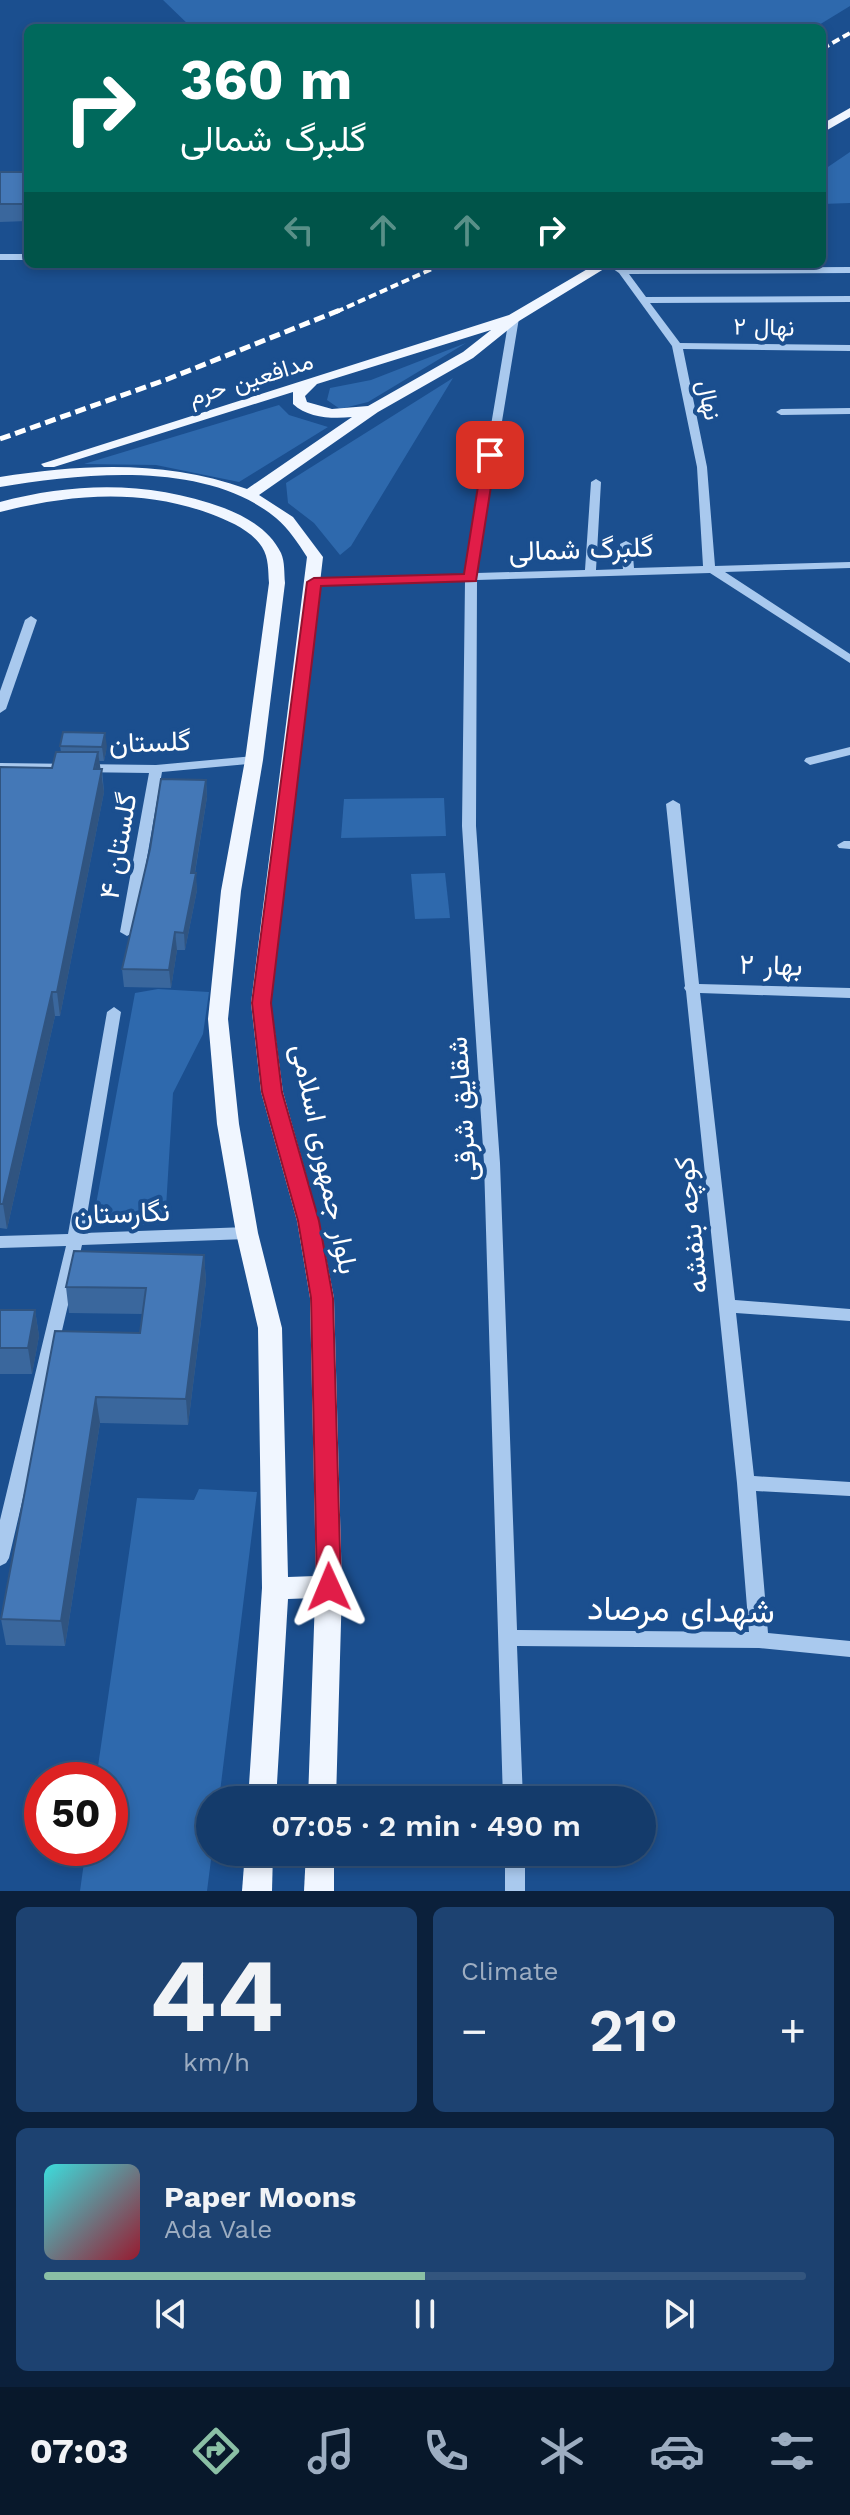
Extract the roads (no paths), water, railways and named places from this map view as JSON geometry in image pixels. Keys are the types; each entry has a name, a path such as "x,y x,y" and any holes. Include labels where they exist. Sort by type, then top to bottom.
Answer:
{"main road":[{"path":"826,127 850,112"},
{"name":"مدافعین حرم","path":"250,494 373,409 468,355 514,318 598,268"},
{"name":"مدافعین حرم","path":"0,481 514,318"},
{"path":"311,383 298,395 300,404 311,411 347,414 373,409"},
{"path":"0,481 58,471 108,469 161,473 250,494"},
{"path":"0,507 44,496 87,491 154,493 226,514 253,530 275,558 277,583 254,760 231,891 218,1019 228,1124 247,1233 270,1328 275,1588 263,1786"},
{"name":"بلوار جمهوری اسلامی","path":"250,494 278,512 297,530 315,557 261,1003 272,1092 308,1221 322,1298 329,1587 322,1786"},
{"path":"277,583 314,582"},
{"path":"275,1588 329,1587"},
{"path":"257,1891 258,1866"},
{"path":"319,1891 320,1866"}],"street":[{"path":"0,257 24,257"},
{"name":"نهال","path":"617,268 645,300 677,346 702,467 709,567"},
{"path":"622,271 850,270"},
{"path":"645,300 850,299"},
{"name":"شقایق شرقی","path":"513,1786 492,1163 469,826 471,578 514,318"},
{"name":"نهال ۲","path":"677,346 850,348"},
{"path":"781,412 850,411"},
{"path":"590,574 596,482"},
{"path":"626,544 629,572"},
{"name":"گلبرگ شمالی","path":"314,582 590,574 709,567 850,565"},
{"path":"709,567 850,659"},
{"path":"0,709 31,620"},
{"path":"810,761 850,751"},
{"name":"گلستان","path":"0,767 156,769 254,760"},
{"name":"گلستان ۴","path":"127,932 156,769"},
{"name":"کوچه بنفشه","path":"673,804 746,1483 759,1640"},
{"name":"بهار ۲","path":"691,988 850,993"},
{"path":"0,1558 75,1241 114,1012"},
{"name":"نگارستان","path":"0,1242 247,1233"},
{"path":"726,1306 850,1315"},
{"path":"746,1483 850,1489"},
{"name":"شهدای مرصاد","path":"510,1638 759,1640 850,1649"},
{"path":"515,1866 515,1891"}],"railway":[{"path":"826,47 850,33"},
{"path":"336,312 434,268"},
{"path":"0,439 168,379 340,310"}]}
